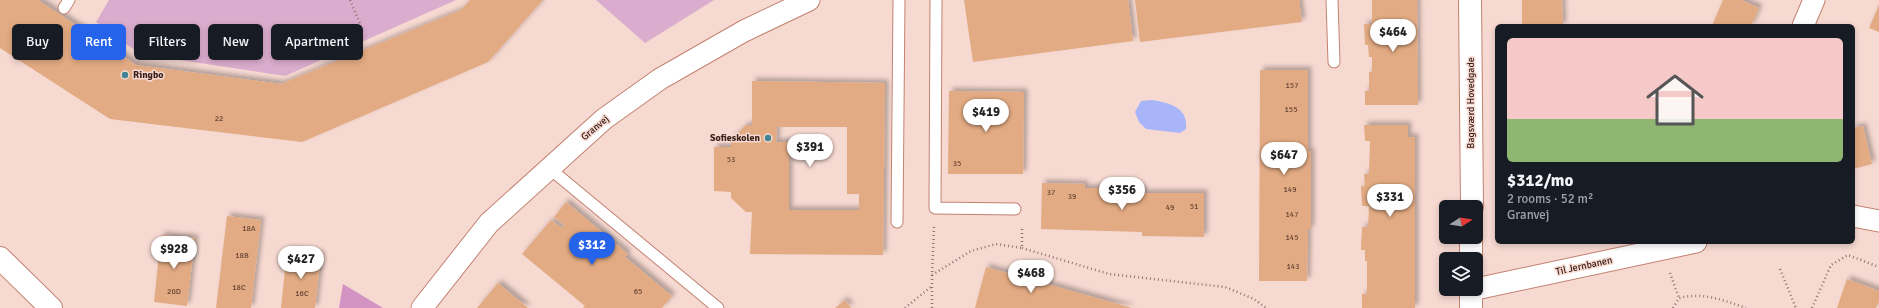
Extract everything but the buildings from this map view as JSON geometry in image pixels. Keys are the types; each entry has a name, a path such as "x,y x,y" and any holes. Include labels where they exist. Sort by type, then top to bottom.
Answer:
{"street":[{"name":"Granvej","path":"422,308 489,223 604,119 660,79 744,31 809,0"},
{"name":"Bagsværd Hovedgade","path":"1470,0 1472,200"},
{"path":"1803,24 1814,0"},
{"path":"1855,216 1879,221"},
{"name":"Til Jernbanen","path":"1483,293 1688,244"},
{"path":"0,258 51,308"}],"lane":[{"path":"897,222 899,0"},
{"path":"936,0 935,208 1015,209"},
{"path":"1332,0 1334,62"},
{"path":"549,168 718,308"}],"path":[{"path":"350,0 360,24"},
{"path":"932,308 935,208"},
{"path":"1015,209 1022,223 1022,248"},
{"path":"932,275 971,251 996,244 1022,248 1109,274 1226,287 1254,299 1266,308"},
{"path":"1812,308 1831,266 1848,255 1879,268"},
{"path":"1780,269 1796,308"},
{"path":"905,308 932,286"},
{"path":"1672,308 1679,298 1690,295 1712,296 1746,308"}],"shaded area":[{"path":"109,0 456,0 363,41 363,24 271,24 271,60 321,60 285,76 180,60 200,60 200,24 134,24 134,50 126,44 126,24 99,24 96,22"},
{"path":"596,0 714,0 645,43"},
{"path":"343,284 383,308 339,308"}],"water":[{"path":"1152,100 1171,105 1181,111 1186,122 1186,129 1180,133 1146,129 1139,122 1135,112 1141,101"}],"place":[{"name":"Ringbo","path":"125,75"},
{"name":"Sofieskolen","path":"768,138"}]}
